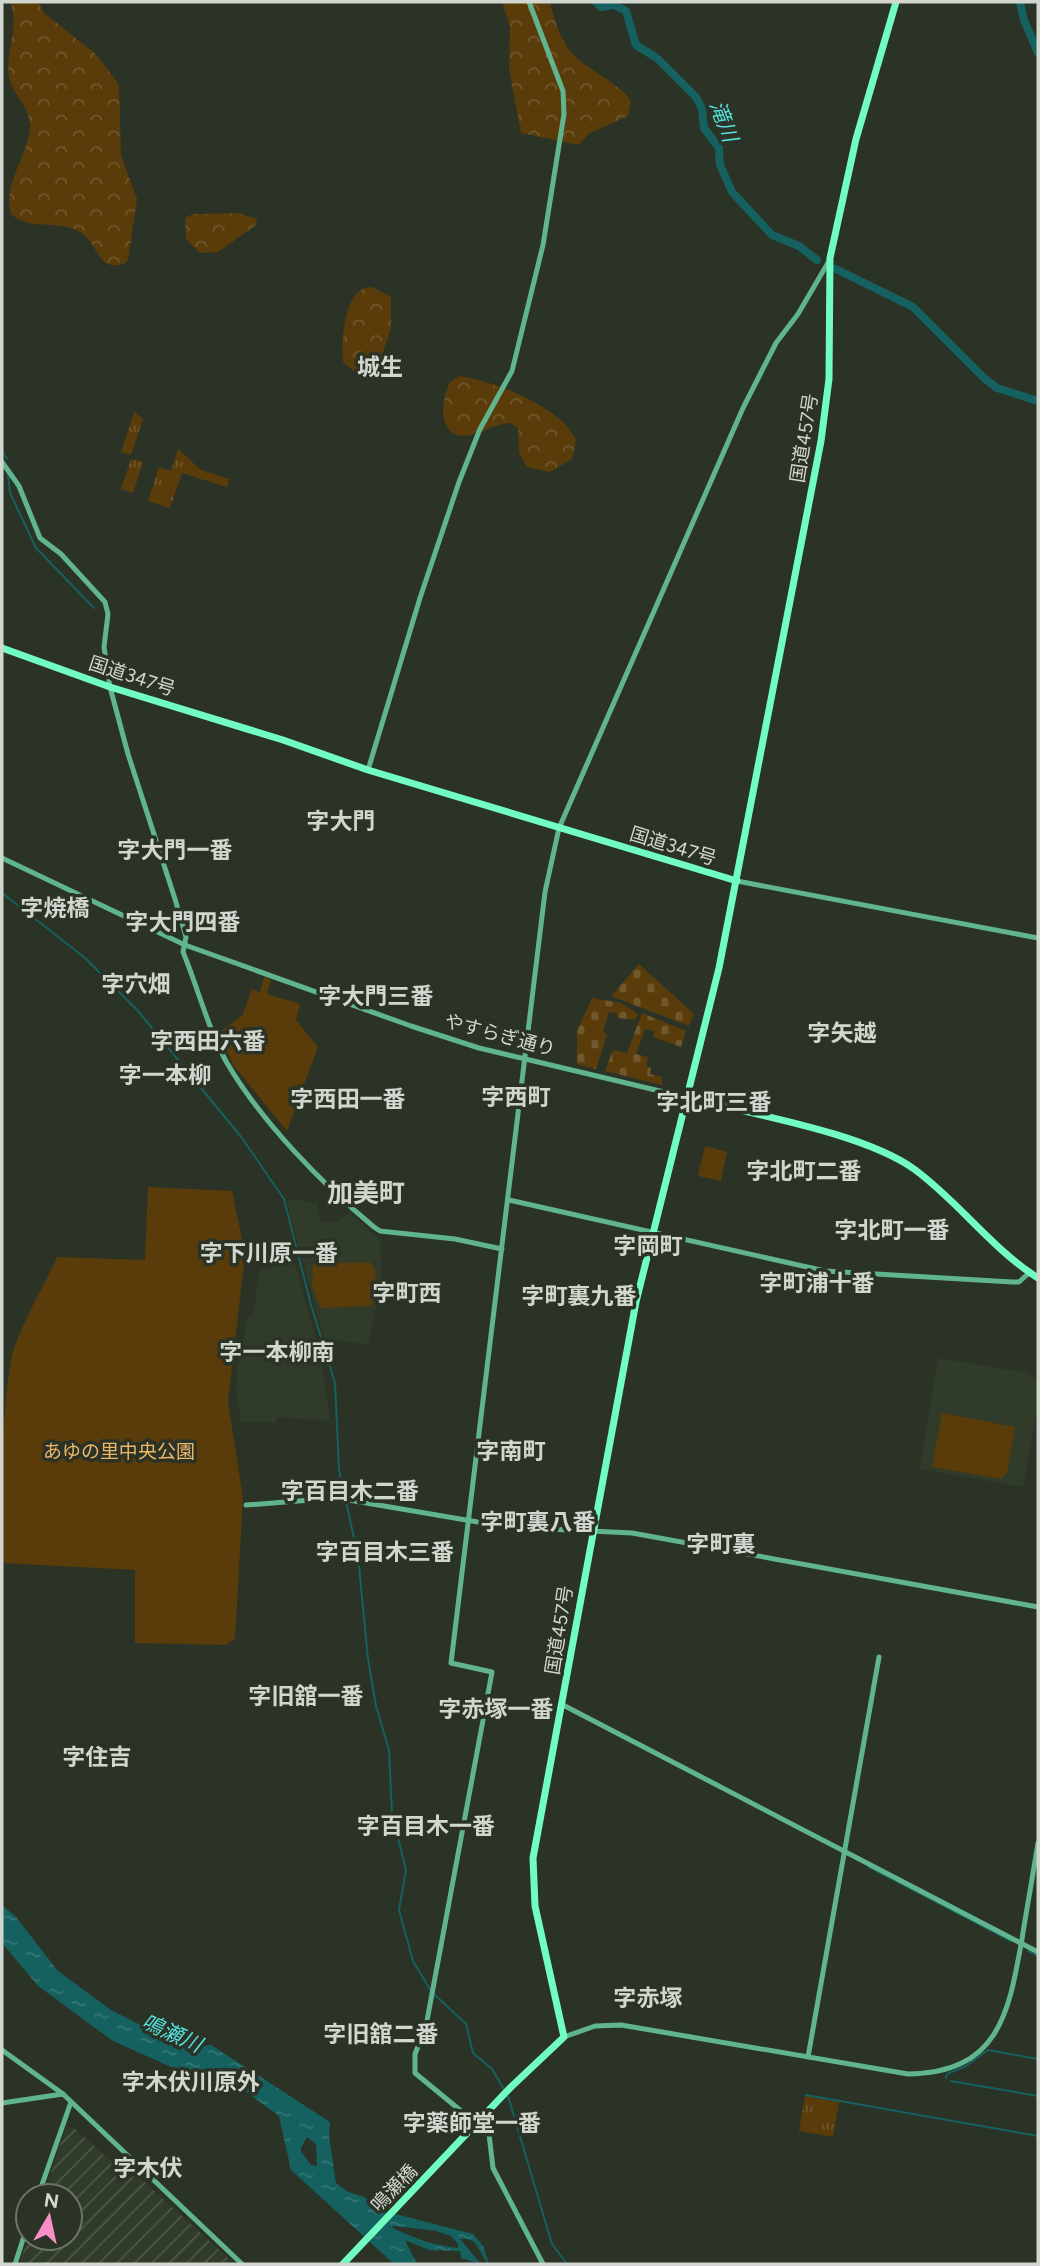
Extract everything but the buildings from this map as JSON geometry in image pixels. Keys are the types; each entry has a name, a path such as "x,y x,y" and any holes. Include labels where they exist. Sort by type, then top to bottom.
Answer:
{"highway":[{"name":"国道457号","path":"737,881 821,441 829,379 830,258 856,139 896,2"},
{"name":"国道347号","path":"2,648 110,687 283,740 368,770 737,881 719,968 685,1097"},
{"name":"国道457号","path":"564,2037 535,1906 533,1870 592,1529 652,1233 685,1097"},
{"path":"685,1097 856,1142 894,1157 927,1179 1038,1278"},
{"path":"478,2123 510,2088 564,2037"},
{"name":"鳴瀬橋","path":"343,2264 478,2123"}],"street":[{"path":"368,770 420,598 459,482 480,429 512,371 543,245 564,114 563,91 529,2"},
{"path":"542,2264 494,2168 491,2137 478,2123 415,2073 413,2065 422,2040 492,1672 451,1663 545,892 559,828 743,408 776,344 798,314 830,258"},
{"path":"2,462 19,486 40,538 61,554 105,602 108,614 104,647 110,687 128,754 186,937 183,952 228,1064 277,1128 342,1200 380,1231 455,1239 502,1249"},
{"name":"やすらぎ通り","path":"2,858 185,944 423,1030 525,1059 685,1097"},
{"path":"737,881 1038,938"},
{"path":"509,1200 825,1271 1012,1282 1019,1282 1030,1272"},
{"path":"246,1505 337,1498 521,1528 592,1529 1038,1607"},
{"path":"808,2057 879,1657"},
{"path":"563,1705 1038,1952"},
{"path":"564,2037 595,2026 621,2025 908,2074 934,2072 958,2064 985,2044 1007,2014 1038,1843"},
{"path":"2,2050 63,2094 242,2264"},
{"path":"2,2103 63,2094"},
{"path":"43,2182 71,2102"}],"shaded area":[{"path":"294,1199 317,1203 320,1222 336,1222 350,1212 380,1240 382,1278 368,1345 324,1338 288,1208 288,1202"},
{"path":"294,1261 321,1355 330,1421 277,1417 276,1423 241,1422 236,1391 237,1370 247,1320 254,1311 259,1270"},
{"path":"938,1358 1029,1373 1038,1382 1038,1404 1023,1487 919,1469"},
{"path":"73,2127 129,2177 138,2176 235,2264 19,2264 23,2252 84,2252 84,2182 48,2182 66,2128"}],"green space":[{"path":"10,2 38,2 44,13 97,55 119,85 121,155 137,199 128,260 124,264 108,264 86,237 72,228 27,223 11,214 10,192 29,136 30,125 27,112 9,76 13,29"},
{"path":"502,2 550,2 562,38 569,49 577,58 625,93 631,101 628,116 588,134 579,145 521,133 509,69 510,26"},
{"path":"237,213 257,219 256,225 218,252 200,253 186,239 185,218 193,214"},
{"path":"372,287 391,297 391,328 379,365 374,370 357,374 343,362 346,316 355,295"},
{"path":"460,376 508,390 557,417 576,440 572,459 550,472 527,467 519,453 518,428 510,423 474,434 456,435 444,419 443,405 450,382"},
{"path":"134,412 143,419 131,455 121,452"},
{"path":"178,449 201,470 229,479 227,487 182,473 170,508 148,501 159,467 171,471"},
{"path":"131,459 143,462 133,493 121,489"},
{"path":"639,964 694,1014 689,1026 611,996"},
{"path":"264,977 271,980 267,994 300,1004 296,1020 318,1047 287,1131 233,1065 219,1032 242,1016 252,989 260,992"},
{"path":"592,998 621,1003 638,1014 635,1020 618,1018 616,1013 609,1012 603,1032 607,1035 596,1069 577,1064 577,1031"},
{"path":"642,1013 686,1031 681,1047 653,1037 655,1031 645,1029 636,1054 648,1057 646,1065 651,1068 650,1074 662,1077 662,1085 605,1071 613,1050 627,1053"},
{"path":"705,1146 727,1152 721,1181 698,1176"},
{"name":"あゆの里中央公園","path":"148,1187 232,1191 245,1254 228,1402 243,1498 235,1639 226,1645 135,1643 135,1570 2,1563 4,1431 8,1379 16,1341 57,1257 145,1260"},
{"path":"370,1262 376,1272 372,1306 321,1308 312,1286 313,1264"},
{"path":"942,1413 1015,1427 1007,1473 1001,1479 932,1467"},
{"path":"805,2096 839,2102 833,2137 799,2131"}],"water":[{"path":"2,1905 16,1917 58,1971 111,2010 186,2048 211,2045 330,2122 329,2136 336,2183 348,2192 364,2197 380,2210 473,2234 483,2246 489,2264 475,2243 460,2239 481,2264 461,2258 460,2251 429,2250 405,2240 417,2264 394,2264 291,2170 279,2116 244,2090 229,2093 113,2041 38,1986 2,1943","holes":["307,2137 316,2144 317,2166 311,2165 300,2150","391,2227 436,2231 451,2236 458,2248 423,2241"]}],"waterway":[{"name":"滝川","path":"596,2 601,7 614,5 626,11 636,45 657,58 696,97 702,109 704,128 719,148 720,165 732,192 772,235 799,246 817,260"},
{"path":"1020,2 1024,20 1038,53"},
{"name":"滝川","path":"836,269 913,307 997,388 1038,401"},
{"path":"2,451 7,459"},
{"path":"8,475 10,493 36,548 94,608"},
{"path":"2,893 85,958 138,1011 242,1138 284,1199 311,1305 335,1383 339,1470 358,1556 368,1659 376,1706 389,1750 392,1814 406,1870 399,1910 413,1961 431,1991"},
{"path":"869,1867 1011,1941"},
{"path":"1028,1951 1038,1956"},
{"path":"435,1995 466,2024 473,2053 492,2069 505,2091"},
{"path":"946,2078 947,2074 966,2066 988,2050 1038,2059"},
{"path":"951,2081 1038,2096"},
{"path":"806,2095 1038,2136"},
{"path":"508,2096 552,2244 567,2264"}],"district":[{"name":"城生","path":"380,367"},
{"name":"字大門","path":"341,821"},
{"name":"字大門一番","path":"175,850"},
{"name":"字焼橋","path":"55,908"},
{"name":"字大門四番","path":"183,922"},
{"name":"字穴畑","path":"136,984"},
{"name":"字大門三番","path":"376,996"},
{"name":"字矢越","path":"842,1033"},
{"name":"字西田六番","path":"208,1041"},
{"name":"字一本柳","path":"165,1075"},
{"name":"字西町","path":"516,1097"},
{"name":"字西田一番","path":"348,1099"},
{"name":"字北町三番","path":"714,1102"},
{"name":"字北町二番","path":"804,1171"},
{"name":"加美町","path":"366,1193"},
{"name":"字北町一番","path":"892,1230"},
{"name":"字岡町","path":"648,1246"},
{"name":"字下川原一番","path":"269,1253"},
{"name":"字町浦十番","path":"817,1283"},
{"name":"字町西","path":"407,1293"},
{"name":"字町裏九番","path":"579,1296"},
{"name":"字一本柳南","path":"277,1352"},
{"name":"字南町","path":"511,1451"},
{"name":"字百目木二番","path":"350,1491"},
{"name":"字町裏八番","path":"538,1522"},
{"name":"字町裏","path":"721,1544"},
{"name":"字百目木三番","path":"385,1552"},
{"name":"字旧舘一番","path":"306,1696"},
{"name":"字赤塚一番","path":"496,1709"},
{"name":"字住吉","path":"97,1757"},
{"name":"字百目木一番","path":"426,1826"},
{"name":"字赤塚","path":"648,1998"},
{"name":"字旧舘二番","path":"381,2034"},
{"name":"字木伏川原外","path":"191,2082"},
{"name":"字薬師堂一番","path":"472,2123"},
{"name":"字木伏","path":"148,2168"}],"water label":[{"name":"鳴瀬川","path":"172,2033"}]}
